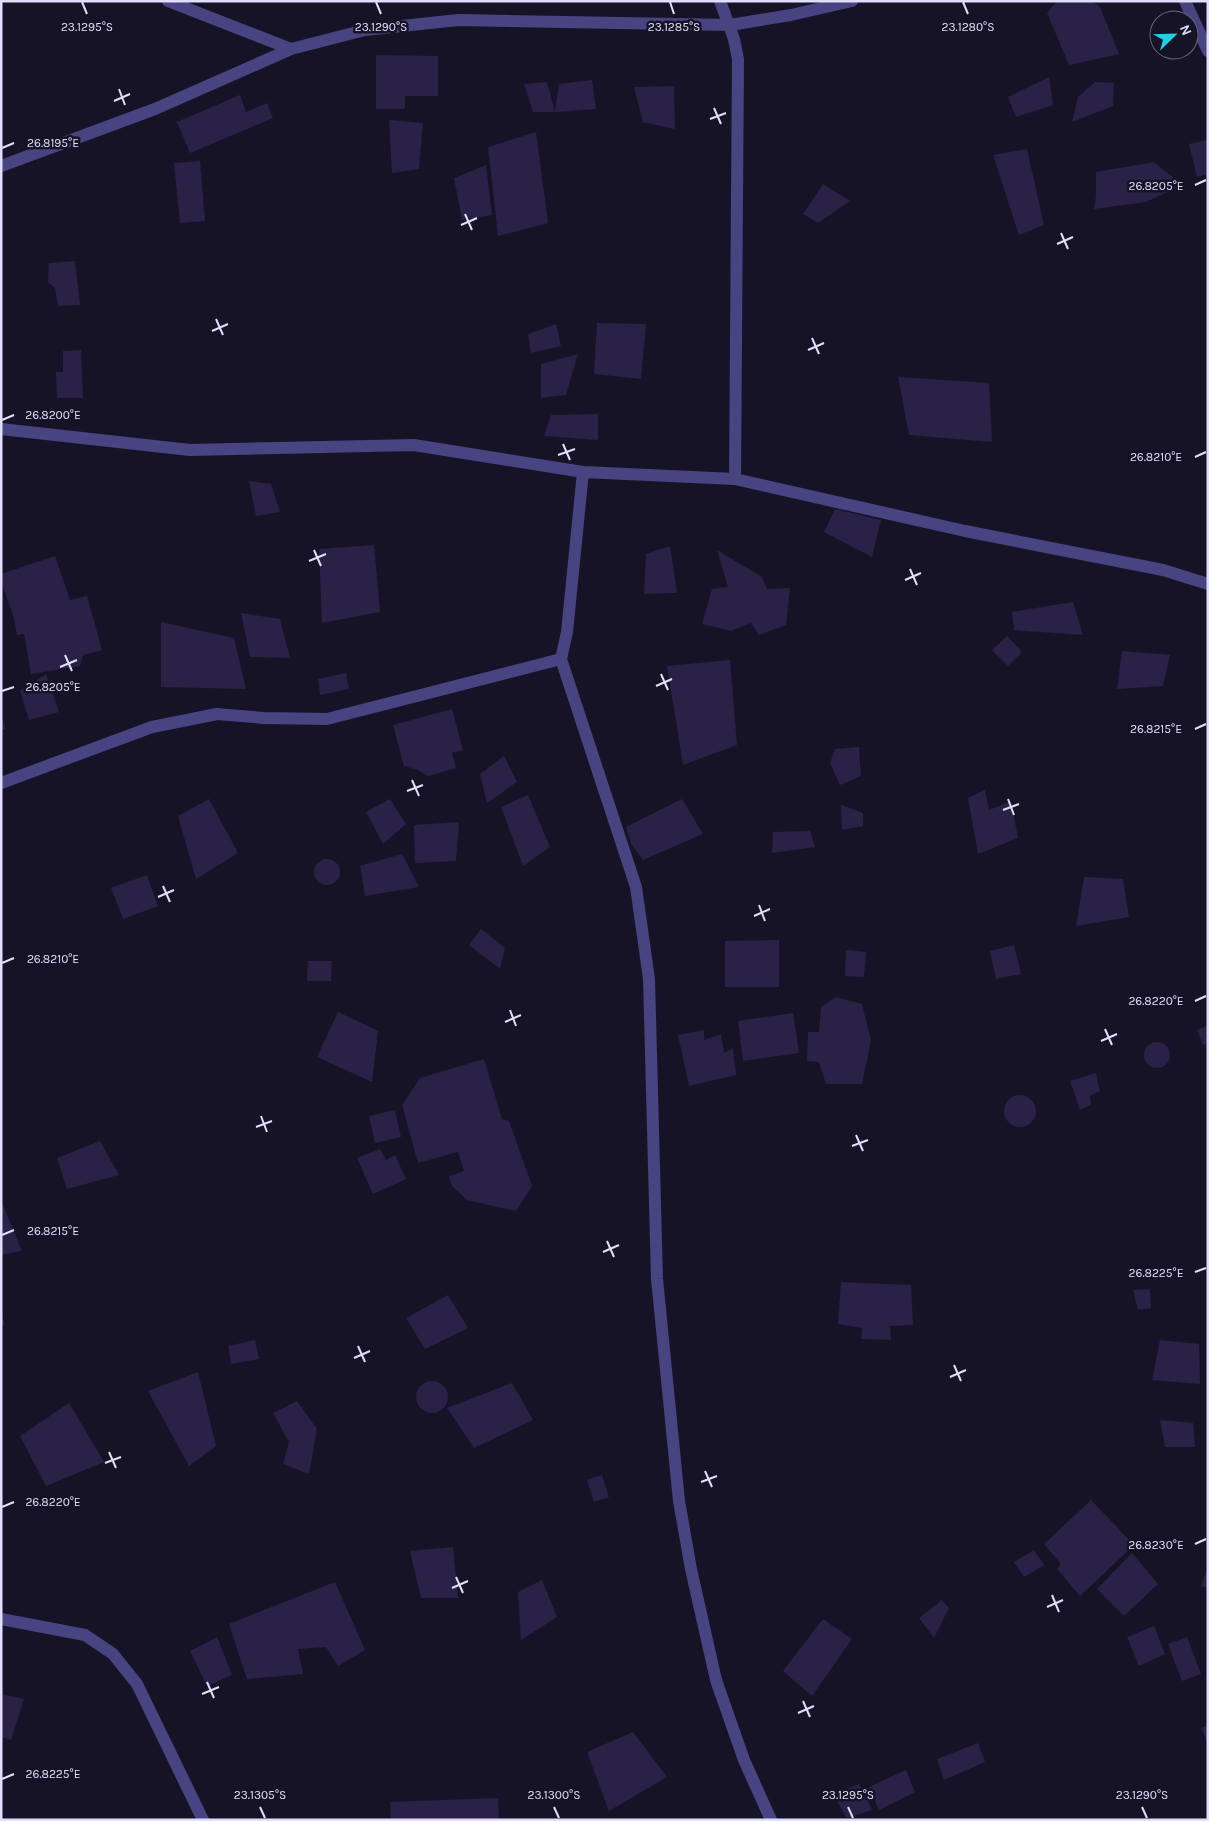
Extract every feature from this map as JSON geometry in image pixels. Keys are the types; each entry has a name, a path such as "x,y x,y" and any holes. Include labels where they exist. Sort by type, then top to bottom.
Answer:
{"street":[{"path":"168,1 291,49"},
{"path":"720,1 730,25 738,58 735,479"},
{"path":"1,166 155,109 291,49 365,30 458,20 730,25 791,15 852,1"},
{"path":"1185,1 1208,51"},
{"path":"1,429 190,450 414,445 583,472 735,479 966,531 1163,570 1208,584"},
{"path":"583,472 567,632 561,659 636,887 649,980 657,1279 679,1501 684,1531 716,1680 744,1760 771,1820"},
{"path":"1,783 152,727 217,714 264,718 327,719 561,659"},
{"path":"1,1619 85,1634 113,1654 137,1684 203,1820"}],"building":[{"path":"1057,1 1092,1 1100,7 1119,54 1069,65 1047,13"},
{"path":"376,55 438,56 438,96 405,96 405,109 376,109"},
{"path":"1049,77 1053,105 1016,117 1008,97"},
{"path":"592,80 596,109 555,112 559,84"},
{"path":"547,82 555,112 533,112 524,84"},
{"path":"1095,82 1114,83 1113,106 1072,122 1078,97"},
{"path":"674,86 675,129 643,122 634,87"},
{"path":"240,95 246,112 267,103 273,118 190,153 177,122"},
{"path":"389,120 423,123 419,169 392,173"},
{"path":"536,132 548,223 498,236 488,147"},
{"path":"1208,140 1208,174 1197,177 1189,144"},
{"path":"1027,149 1044,225 1019,235 993,155"},
{"path":"200,161 205,221 180,223 174,163"},
{"path":"1154,162 1182,185 1146,202 1094,209 1096,172"},
{"path":"486,165 492,215 462,220 454,178"},
{"path":"823,184 850,201 818,223 803,214"},
{"path":"75,261 80,305 58,306 55,288 48,282 49,263"},
{"path":"597,323 646,324 641,379 594,374"},
{"path":"556,324 561,346 531,353 528,334"},
{"path":"81,350 83,398 57,398 56,372 63,372 63,351"},
{"path":"578,354 566,395 541,398 541,364"},
{"path":"898,377 989,383 992,442 909,435"},
{"path":"598,414 598,440 544,436 551,415"},
{"path":"249,481 271,484 280,512 256,516"},
{"path":"835,509 881,520 872,557 824,532"},
{"path":"374,545 380,612 322,623 319,549"},
{"path":"670,546 677,593 644,594 646,554"},
{"path":"717,550 762,577 767,589 790,588 786,625 759,635 751,623 731,631 702,624 712,589 728,587"},
{"path":"55,556 70,600 87,596 102,650 83,655 80,666 31,674 24,634 17,635 14,618 1,581 1,574"},
{"path":"1073,602 1083,635 1014,630 1012,612"},
{"path":"241,613 280,619 290,658 250,657"},
{"path":"161,622 234,638 246,689 161,687"},
{"path":"1007,636 1022,652 1008,666 992,650"},
{"path":"1122,651 1170,655 1163,686 1117,689"},
{"path":"730,660 737,745 683,765 667,666"},
{"path":"346,673 349,689 320,695 318,679"},
{"path":"46,674 59,712 29,720 20,691"},
{"path":"452,709 463,750 452,753 456,768 428,776 418,770 404,766 393,725"},
{"path":"1,718 6,729 1,731"},
{"path":"859,747 861,776 840,785 830,763 835,749"},
{"path":"504,756 517,782 487,803 480,774"},
{"path":"985,790 989,810 1011,801 1018,838 978,854 968,798"},
{"path":"528,795 550,847 523,866 501,807"},
{"path":"209,799 238,853 196,879 178,816"},
{"path":"390,799 406,824 383,844 366,812"},
{"path":"682,799 703,834 643,860 631,844 626,827"},
{"path":"841,805 863,813 863,826 842,830"},
{"path":"459,822 456,861 415,863 414,825"},
{"path":"810,831 815,847 772,853 773,832"},
{"path":"402,854 419,887 365,896 360,866"},
{"path":"327,859 337,862 340,872 337,882 327,885 317,882 314,872 317,862"},
{"path":"147,875 158,906 123,919 111,888"},
{"path":"1084,877 1123,879 1129,917 1076,926"},
{"path":"481,929 505,948 500,969 469,945"},
{"path":"779,940 779,987 725,987 725,941"},
{"path":"1014,945 1021,974 996,979 990,951"},
{"path":"846,950 866,952 864,977 845,976"},
{"path":"308,961 332,961 331,981 307,981"},
{"path":"836,997 862,1004 871,1041 862,1084 826,1084 819,1062 807,1061 808,1032 819,1032 821,1007"},
{"path":"338,1012 378,1031 372,1082 317,1057"},
{"path":"793,1013 799,1053 743,1061 738,1021"},
{"path":"1208,1025 1208,1043 1203,1045 1197,1030"},
{"path":"704,1030 704,1040 721,1034 724,1053 733,1048 736,1075 689,1086 678,1035"},
{"path":"1157,1042 1166,1046 1170,1055 1166,1064 1157,1068 1148,1064 1144,1055 1148,1046"},
{"path":"484,1059 502,1119 509,1121 532,1186 516,1211 467,1200 452,1186 449,1176 464,1171 458,1152 418,1163 402,1105 420,1078"},
{"path":"1096,1073 1100,1091 1090,1096 1091,1105 1080,1110 1070,1081"},
{"path":"1020,1095 1026,1096 1031,1100 1035,1105 1035,1117 1031,1122 1026,1126 1020,1127 1014,1126 1009,1122 1005,1117 1004,1111 1005,1105 1009,1100 1014,1096"},
{"path":"395,1110 401,1137 375,1143 369,1116"},
{"path":"100,1141 119,1175 67,1189 57,1158"},
{"path":"380,1149 386,1160 395,1155 406,1179 373,1194 357,1158"},
{"path":"1,1200 22,1251 1,1255"},
{"path":"841,1282 911,1285 913,1325 890,1326 891,1340 861,1339 862,1328 838,1324"},
{"path":"1150,1289 1151,1308 1138,1310 1133,1290"},
{"path":"448,1295 468,1328 425,1349 406,1318"},
{"path":"2,1311 4,1325 1,1325"},
{"path":"255,1340 259,1359 231,1364 228,1346"},
{"path":"1160,1340 1199,1344 1200,1384 1152,1380"},
{"path":"198,1372 216,1446 189,1466 148,1391"},
{"path":"432,1381 438,1382 443,1386 447,1391 447,1403 443,1408 438,1412 432,1413 426,1412 421,1408 417,1403 416,1397 417,1391 421,1386 426,1382"},
{"path":"512,1383 533,1420 474,1448 447,1408"},
{"path":"297,1401 317,1429 309,1474 283,1464 289,1442 273,1413"},
{"path":"69,1403 104,1462 46,1486 20,1436"},
{"path":"1160,1420 1193,1423 1195,1447 1165,1447"},
{"path":"602,1475 609,1497 594,1502 587,1480"},
{"path":"1091,1500 1134,1545 1080,1596 1057,1569 1061,1564 1044,1544"},
{"path":"453,1547 458,1598 421,1598 410,1551"},
{"path":"1034,1550 1044,1565 1024,1577 1014,1562"},
{"path":"1132,1553 1158,1584 1124,1616 1097,1589"},
{"path":"1208,1568 1208,1588 1201,1586"},
{"path":"542,1580 557,1617 521,1640 518,1592"},
{"path":"335,1582 365,1650 338,1666 326,1647 298,1649 303,1674 247,1679 229,1624"},
{"path":"942,1600 949,1608 934,1638 919,1618"},
{"path":"823,1619 852,1639 812,1696 783,1671"},
{"path":"1154,1626 1165,1654 1139,1666 1127,1637"},
{"path":"217,1637 232,1675 207,1686 190,1651"},
{"path":"1187,1637 1201,1674 1182,1681 1168,1644"},
{"path":"1,1694 24,1699 11,1740 1,1737"},
{"path":"1208,1725 1208,1744 1201,1728"},
{"path":"633,1732 667,1777 609,1811 587,1752"},
{"path":"978,1743 985,1762 944,1780 937,1759"},
{"path":"906,1770 915,1792 879,1810 869,1787"},
{"path":"859,1784 872,1810 847,1818 833,1794"},
{"path":"498,1798 499,1820 391,1820 390,1802"}]}
